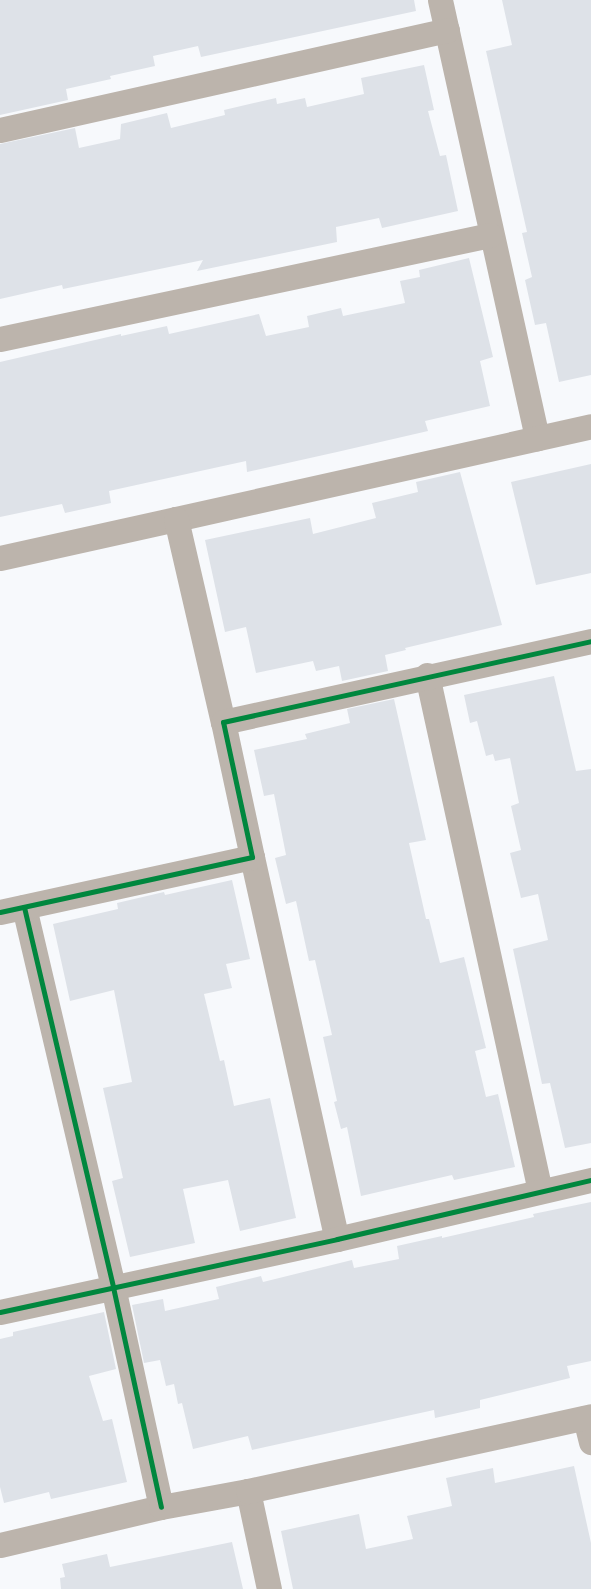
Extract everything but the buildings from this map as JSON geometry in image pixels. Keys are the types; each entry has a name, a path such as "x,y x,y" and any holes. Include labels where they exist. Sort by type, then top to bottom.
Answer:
{"street":[{"path":"440,0 490,235 537,438"},
{"path":"0,130 446,30"},
{"path":"0,339 490,235"},
{"path":"0,558 591,426"},
{"path":"176,519 223,722 337,1239"},
{"path":"223,722 427,675 591,641"},
{"path":"427,675 540,1192"},
{"path":"160,1508 113,1287 12,909 252,856"},
{"path":"0,1312 337,1239 591,1180"},
{"path":"0,1545 160,1508 248,1491 588,1417 591,1442"},
{"path":"248,1491 269,1589"}],"cycle path":[{"path":"0,912 252,857 223,722 591,641"},
{"path":"24,907 113,1287 161,1507"},
{"path":"0,1312 337,1239 591,1180"}]}
